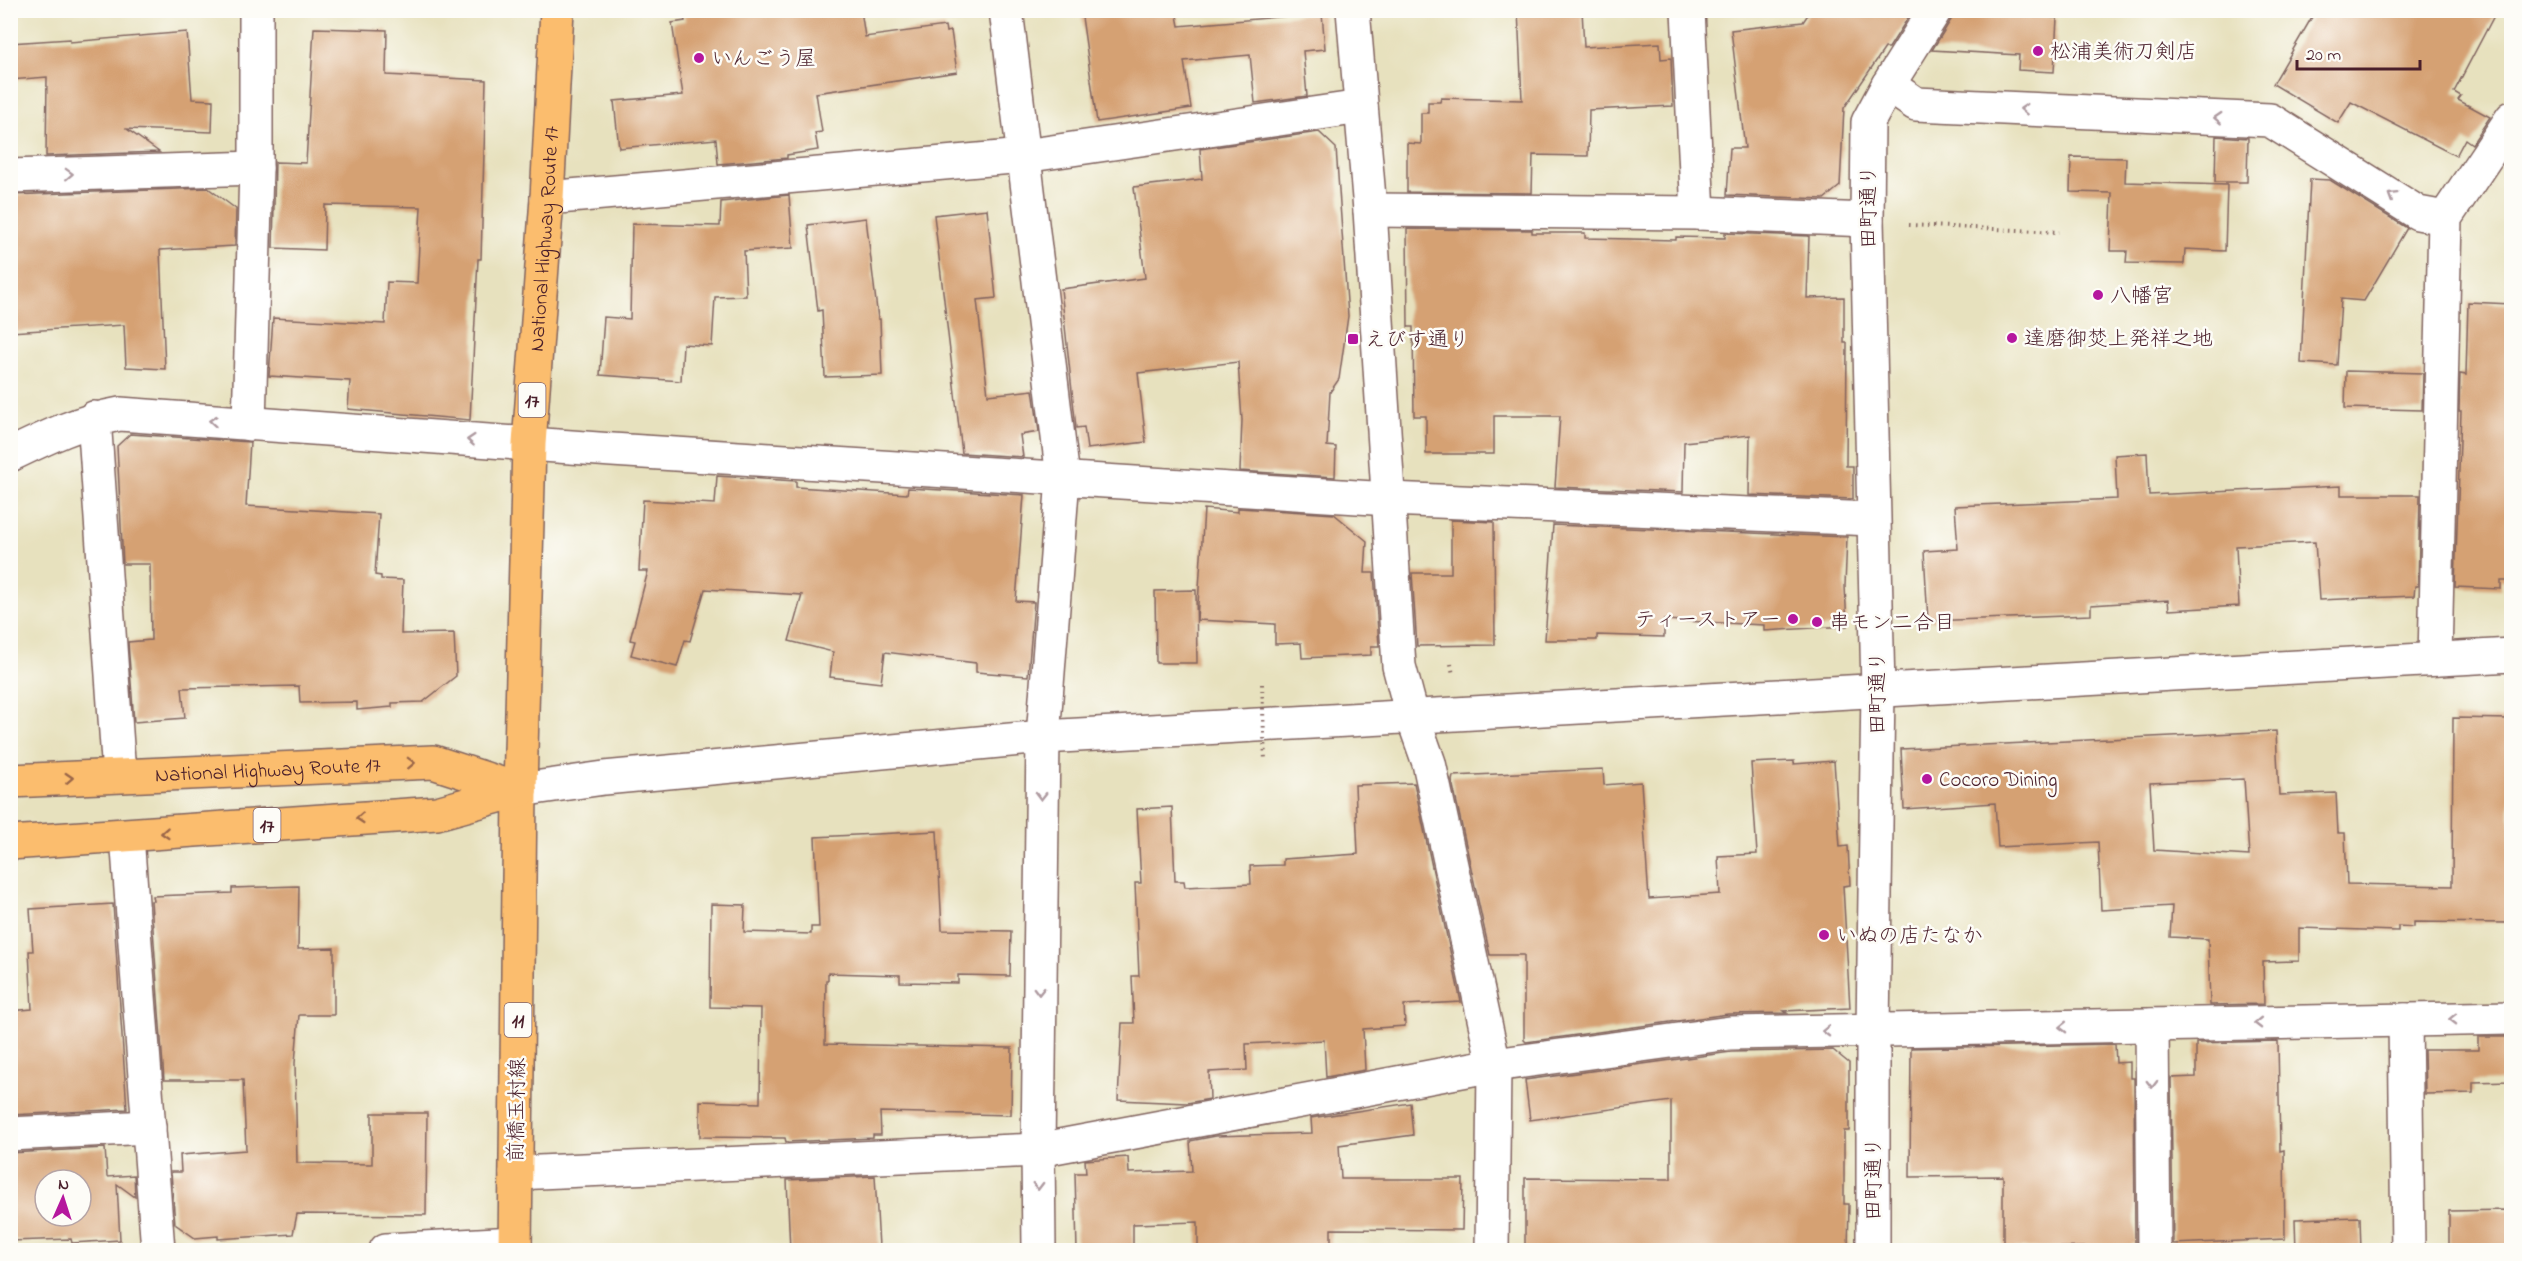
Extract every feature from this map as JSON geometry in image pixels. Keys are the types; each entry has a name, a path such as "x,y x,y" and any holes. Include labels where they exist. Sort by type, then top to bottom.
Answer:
{"main road":[{"name":"National Highway Route 17","path":"10,781 433,762 520,790 529,444 547,198 557,10"},
{"name":"17","path":"10,843 437,813 520,790"},
{"name":"前橋玉村線","path":"515,1247 520,790"}],"street":[{"path":"249,424 256,168 256,10"},
{"path":"1006,10 1063,478 1042,737 1039,1251"},
{"path":"1353,10 1370,210 1399,666 1412,715 1429,764 1494,1065 1492,1251"},
{"path":"1688,10 1698,213"},
{"name":"田町通り","path":"1874,1251 1873,1030 1878,689 1867,220 1868,122 1888,85 1935,10"},
{"path":"1888,85 1916,104 2270,120 2418,213 2445,218"},
{"path":"547,198 1024,156 1361,107"},
{"path":"2435,659 2445,218 2511,118"},
{"path":"10,176 256,168"},
{"path":"1370,210 1698,213 1867,220"},
{"path":"10,455 64,428 94,418 120,414 529,444 1389,499 1874,519"},
{"path":"94,418 119,775"},
{"path":"520,790 604,778 1042,737 2511,655"},
{"path":"127,836 158,1251"},
{"path":"516,1173 1038,1150 1494,1065 1730,1033 2511,1018"},
{"path":"2405,1020 2408,1251"},
{"path":"2152,1025 2154,1251"},
{"path":"10,1134 149,1127"},
{"path":"386,1251 515,1247"}],"path":[{"path":"1909,225 2059,232"},
{"path":"1262,684 1265,761"}],"building":[{"path":"718,10 861,10 865,37 945,26 946,32 951,31 957,72 816,93 822,132 815,133 818,150 787,155 787,158 718,164 716,139 619,148 614,101 683,95 672,23 685,21 684,15"},
{"path":"1081,10 1176,10 1179,26 1322,13 1325,49 1303,51 1307,96 1255,103 1250,55 1184,61 1191,108 1097,122"},
{"path":"1518,10 1582,10 1584,47 1660,43 1661,59 1671,58 1673,106 1589,110 1588,156 1533,155 1532,193 1407,192 1407,143 1421,144 1421,113 1428,113 1428,102 1440,102 1441,98 1522,100"},
{"path":"1811,10 1913,10 1889,48 1885,48 1844,108 1840,186 1824,199 1727,195 1730,148 1745,148 1731,30 1803,22"},
{"path":"1954,10 2038,10 2034,16 2057,18 2054,72 2018,70 2019,55 1932,50 1951,20"},
{"path":"2316,10 2497,10 2454,92 2461,96 2458,100 2490,117 2472,144 2465,139 2456,156 2351,102 2338,123 2273,84"},
{"path":"314,28 387,30 386,75 486,80 481,259 478,259 470,420 348,409 350,381 269,376 273,318 385,324 387,282 417,283 421,207 325,205 324,250 273,248 275,162 306,163"},
{"path":"187,32 192,99 213,100 212,132 127,129 159,152 46,156 47,77 10,80 10,43 70,39 70,42"},
{"path":"1319,132 1336,148 1348,316 1339,379 1330,392 1327,446 1336,447 1335,477 1240,471 1242,420 1238,362 1138,373 1146,442 1087,449 1084,427 1076,428 1061,289 1145,278 1134,187 1202,179 1200,149"},
{"path":"2216,136 2248,138 2247,182 2215,182"},
{"path":"2071,157 2126,158 2125,182 2227,185 2225,251 2185,249 2184,264 2126,263 2127,251 2110,251 2112,193 2070,192"},
{"path":"2310,179 2330,180 2407,228 2364,301 2341,299 2337,365 2301,363"},
{"path":"208,188 236,209 235,246 160,250 165,369 126,367 124,325 10,332 10,195"},
{"path":"789,195 793,248 744,251 746,296 715,297 712,346 683,344 681,381 600,375 604,317 630,319 632,224 720,226 721,202"},
{"path":"987,209 996,298 977,300 988,395 1033,390 1039,432 1020,435 1023,457 962,453 934,215"},
{"path":"866,218 878,319 880,319 882,375 825,377 822,310 818,311 808,225"},
{"path":"1407,229 1532,230 1532,233 1585,233 1585,238 1676,240 1676,237 1725,238 1725,233 1809,236 1807,298 1844,297 1844,343 1847,343 1846,466 1853,466 1853,499 1749,495 1750,435 1684,442 1683,492 1555,487 1560,416 1494,416 1494,454 1426,454 1426,416 1414,416 1413,327 1408,327"},
{"path":"2468,302 2511,304 2511,581 2501,581 2501,589 2455,587 2461,411 2459,411 2460,374 2466,375"},
{"path":"2346,371 2423,373 2422,410 2345,408"},
{"path":"130,434 250,442 246,506 379,514 375,575 381,576 381,579 403,580 401,634 454,633 456,676 423,702 392,703 392,707 357,710 357,702 300,703 299,686 182,688 185,718 134,722 128,642 151,640 150,564 123,564 117,446"},
{"path":"2147,453 2149,495 2341,486 2341,495 2420,495 2418,586 2415,586 2414,596 2319,600 2315,542 2236,546 2239,606 2169,610 2168,600 2091,605 2091,615 1928,621 1924,551 1958,549 1955,506 2117,499 2115,455"},
{"path":"717,476 796,481 796,487 907,494 908,488 1024,495 1016,601 1034,602 1028,676 976,672 976,663 885,652 881,683 830,677 833,652 789,641 802,595 705,589 690,641 685,640 677,667 631,655 635,641 630,640 648,571 639,571 643,500 715,504"},
{"path":"1238,508 1334,514 1367,541 1365,573 1374,573 1379,646 1371,646 1371,655 1302,658 1301,643 1275,644 1275,624 1197,620 1204,509 1238,512"},
{"path":"1451,520 1494,522 1495,645 1417,646 1412,573 1451,573"},
{"path":"1553,525 1847,537 1845,586 1847,626 1764,631 1764,625 1664,620 1664,637 1597,635 1597,640 1545,640"},
{"path":"1196,590 1197,663 1156,663 1155,591"},
{"path":"2453,718 2510,719 2510,923 2414,922 2414,927 2398,926 2398,931 2299,928 2299,961 2263,962 2264,1004 2210,1005 2208,939 2170,937 2172,906 2101,910 2098,842 1998,847 1995,803 1904,809 1901,749 2276,731 2279,795 2336,793 2338,833 2345,833 2347,884 2452,886","holes":["2244,779 2249,856 2154,850 2150,783"]},
{"path":"1794,761 1794,764 1834,761 1840,847 1848,846 1850,885 1843,886 1850,1008 1784,1011 1787,1013 1728,1014 1526,1042 1524,1040 1524,955 1490,955 1452,781 1453,776 1603,769 1604,785 1641,782 1649,899 1720,894 1718,856 1757,854 1751,763"},
{"path":"1414,783 1461,1002 1404,1005 1405,1026 1363,1029 1365,1070 1326,1077 1324,1040 1246,1044 1247,1070 1209,1072 1210,1099 1187,1103 1118,1100 1122,1023 1134,1023 1132,976 1139,976 1135,883 1141,883 1137,809 1172,807 1175,881 1184,881 1185,887 1251,884 1250,866 1283,865 1283,859 1358,854 1355,785"},
{"path":"937,831 942,930 1011,931 1010,976 958,975 958,983 900,982 900,975 828,973 825,1044 1012,1048 1011,1115 880,1112 881,1135 873,1135 873,1138 786,1142 785,1138 700,1137 700,1101 760,1103 761,1008 710,1007 711,904 745,905 744,932 811,934 811,927 819,927 815,837"},
{"path":"299,886 298,949 334,948 334,1015 299,1015 295,1063 297,1163 372,1164 372,1113 427,1113 426,1215 297,1214 293,1234 218,1239 218,1236 195,1238 175,1224 171,1172 181,1172 180,1155 246,1150 243,1080 164,1080 151,901 154,901 153,896 232,893 232,888"},
{"path":"113,904 127,1109 10,1115 10,1011 32,1009 29,951 33,951 30,909"},
{"path":"2478,1037 2510,1037 2511,1081 2473,1082 2473,1093 2425,1094 2424,1050 2478,1050"},
{"path":"2278,1041 2280,1151 2284,1150 2285,1239 2173,1244 2171,1078 2196,1077 2196,1043"},
{"path":"2115,1044 2116,1063 2130,1062 2130,1078 2134,1078 2135,1244 2132,1244 2132,1247 2003,1248 2003,1176 1910,1177 1911,1048"},
{"path":"1833,1050 1849,1063 1849,1131 1844,1131 1844,1204 1849,1204 1848,1251 1525,1251 1525,1178 1671,1179 1671,1101 1530,1120 1525,1080 1731,1052"},
{"path":"1410,1103 1413,1135 1339,1145 1341,1179 1463,1179 1462,1230 1331,1229 1331,1247 1267,1246 1267,1251 1198,1251 1198,1222 1133,1224 1133,1251 1077,1251 1075,1173 1086,1173 1085,1160 1128,1157 1129,1173 1192,1171 1190,1141 1216,1136 1312,1133 1311,1118"},
{"path":"105,1148 107,1177 134,1175 135,1197 117,1184 120,1240 72,1243 71,1239 10,1241 10,1153"},
{"path":"875,1176 879,1247 790,1251 787,1180"},
{"path":"2511,1210 2511,1248 2449,1249 2449,1211"},
{"path":"2360,1217 2361,1251 2296,1251 2295,1219"}],"place":[{"name":"松浦美術刀剣店","path":"2038,51"},
{"name":"いんごう屋","path":"699,58"},
{"name":"八幡宮","path":"2098,295"},
{"name":"達磨御焚上発祥之地","path":"2012,338"},
{"name":"えびす通り","path":"1353,339"},
{"name":"ティーストアー","path":"1793,619"},
{"name":"串モン二合目","path":"1817,622"},
{"name":"Cocoro Dining","path":"1927,779"},
{"name":"いぬの店たなか","path":"1824,935"}]}
